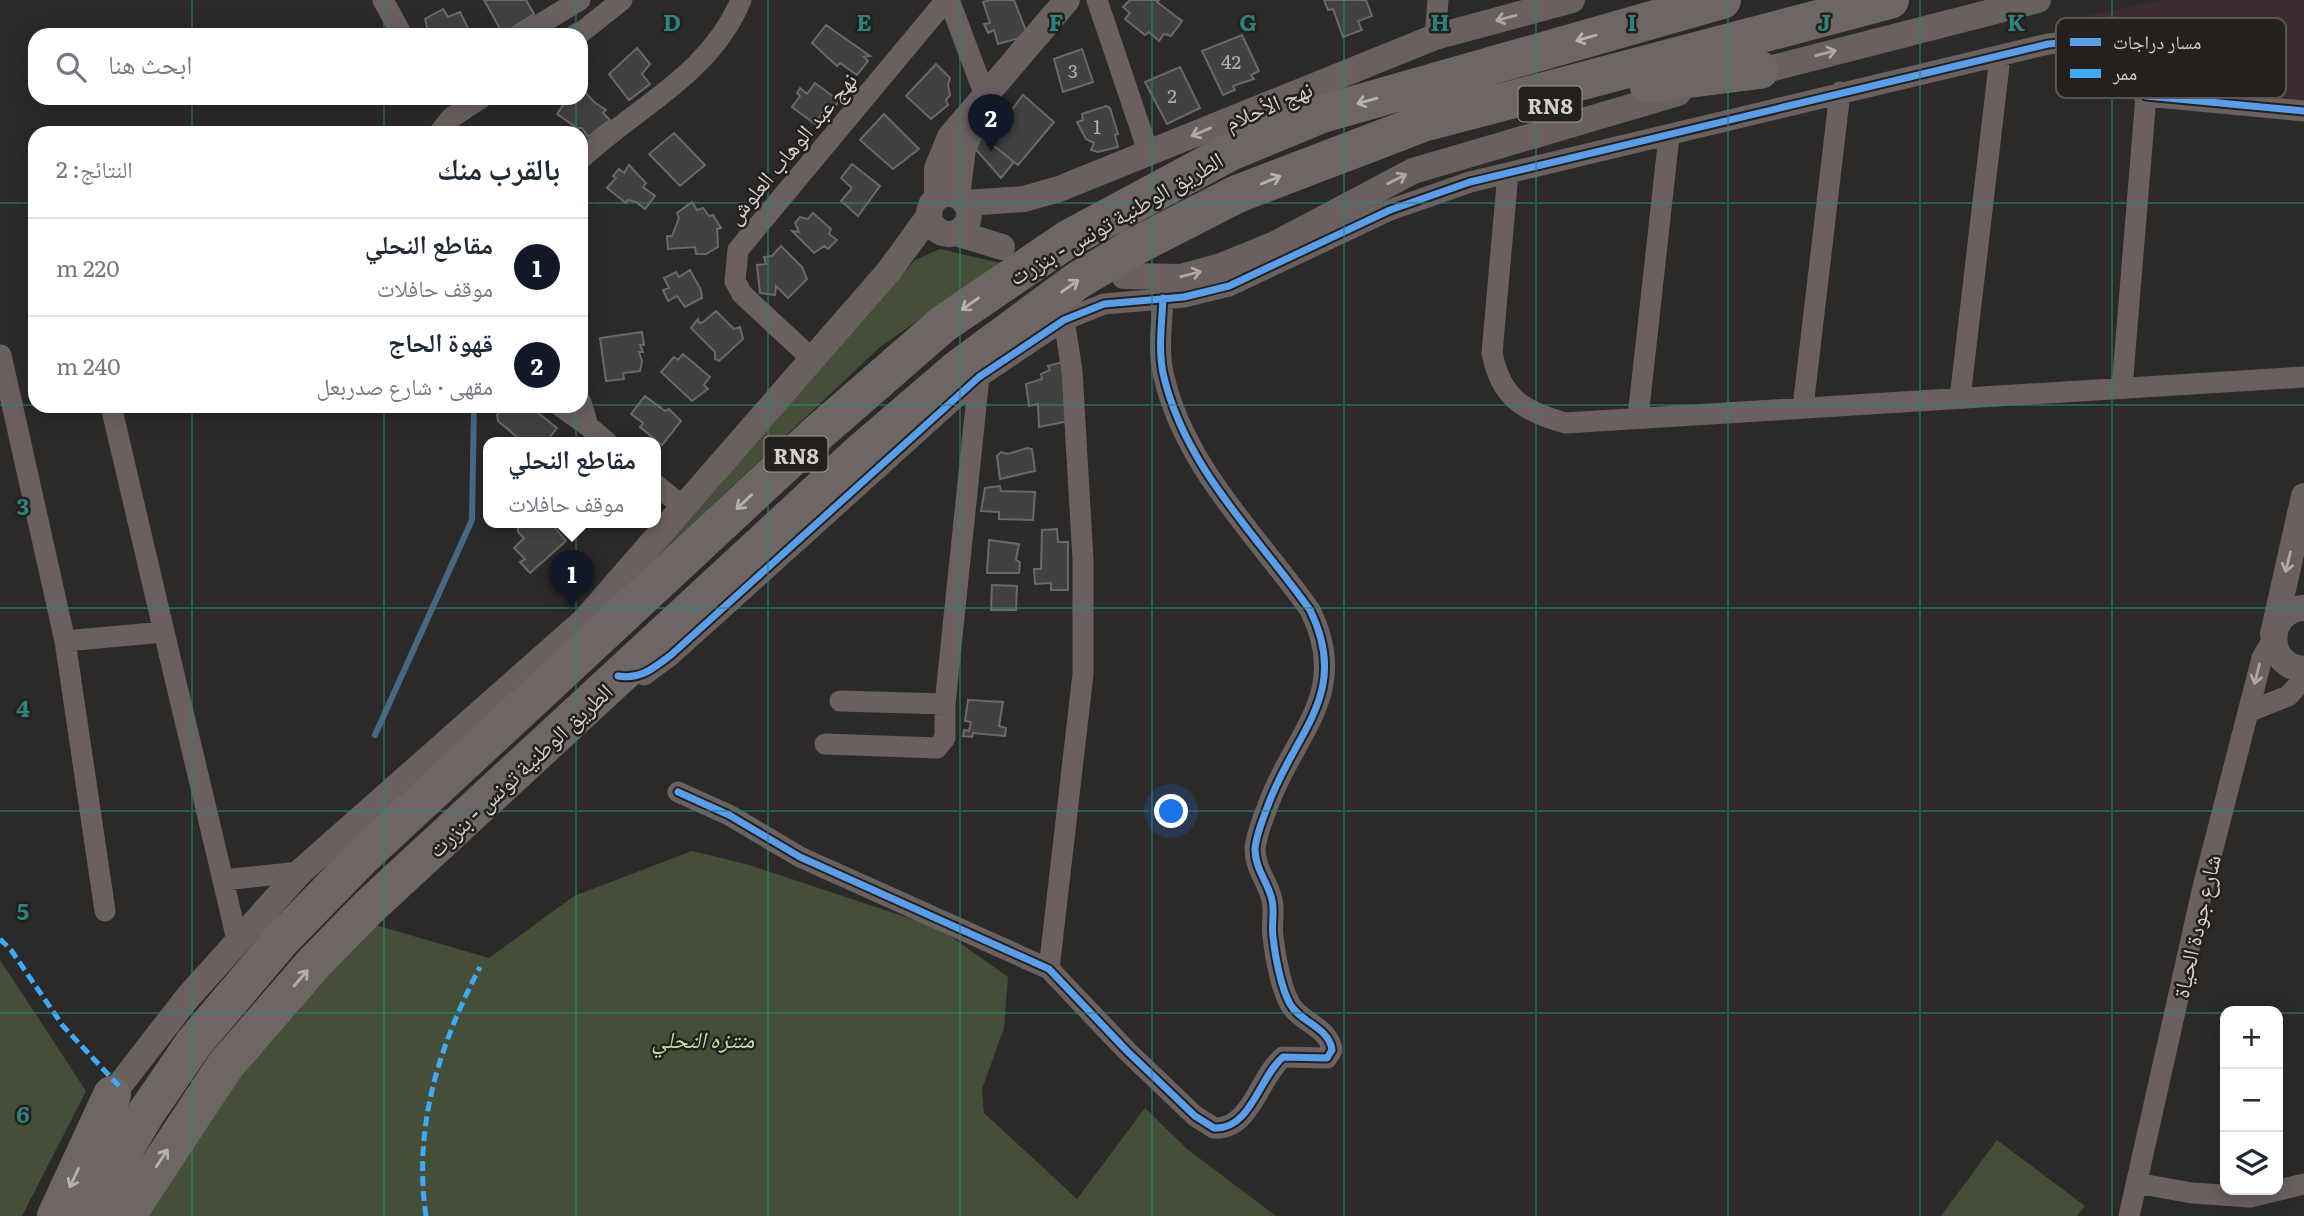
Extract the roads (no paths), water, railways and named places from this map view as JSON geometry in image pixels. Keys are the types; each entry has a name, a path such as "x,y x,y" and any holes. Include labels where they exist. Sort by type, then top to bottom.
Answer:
{"highway":[{"name":"الطريق الوطنية تونس - بنزرت","path":"85,1216 146,1113 194,1043 282,939 363,856 430,793 827,425 943,324 1068,239 1230,152 1322,114 1722,0"},
{"name":"الطريق الوطنية تونس - بنزرت","path":"126,1216 225,1066 315,962 618,676 860,453 959,368 1077,281 1130,249 1237,194 1423,123 1890,0"},
{"name":"RN8","path":"1342,152 1628,86 1760,71"},
{"path":"56,1216 112,1095"}],"street":[{"path":"383,0 398,28"},
{"path":"534,28 580,0"},
{"path":"587,28 622,0"},
{"path":"588,152 609,133 672,90 718,38 741,0"},
{"path":"948,0 986,101"},
{"name":"نهج عبد الوهاب العلوش","path":"812,359 742,294 735,281 738,250 948,0"},
{"path":"112,1095 237,940 300,872 570,635 889,271 948,213 966,139 986,101 1067,0"},
{"path":"986,101 1084,0"},
{"path":"1097,0 1149,154"},
{"path":"1435,37 1438,0"},
{"name":"نهج الأحلام","path":"948,213 1048,192 1149,154 1435,37 1572,0"},
{"path":"1124,276 1181,277 1221,266 1275,244 1413,171 1760,71 2038,0"},
{"path":"618,676 631,678 644,675 671,655 979,377 1064,320 1104,304 1194,295 1229,285 1390,210 1508,173 1577,154 1669,136 1840,92 2056,43"},
{"path":"1960,398 2000,57"},
{"path":"1803,407 1840,92"},
{"path":"2122,388 2146,98"},
{"path":"2167,98 2304,111"},
{"path":"445,126 451,118 470,105"},
{"path":"1638,416 1669,136"},
{"path":"1508,173 1492,353 1497,377 1511,397 1536,414 1565,423 1638,416 2304,377"},
{"path":"948,213 1002,247"},
{"path":"678,792 729,815 800,857 1049,969 1127,1051 1195,1116 1214,1128 1232,1126 1242,1116 1283,1057 1327,1058 1332,1050 1329,1038 1295,1012 1289,1001 1273,939 1272,899 1256,862 1255,847 1273,791 1319,704 1325,678 1326,656 1320,631 1310,610 1207,477 1189,440 1163,371 1163,298"},
{"path":"1049,969 1083,674 1081,533 1072,371 1064,320"},
{"path":"1,355 65,641 105,911"},
{"path":"825,744 937,748 947,733 944,704 979,377"},
{"path":"113,413 237,940"},
{"path":"570,413 601,437"},
{"path":"585,413 589,426"},
{"path":"661,489 682,506"},
{"name":"شارع جودة الحياة","path":"2129,1216 2203,887 2262,658 2273,637 2304,496"},
{"path":"2304,608 2281,617 2273,637 2281,660 2290,666 2304,669"},
{"path":"65,641 164,632"},
{"path":"2248,712 2288,696 2304,679"},
{"path":"840,701 944,704"},
{"path":"223,880 300,872"},
{"path":"2136,1183 2192,1193 2250,1197 2303,1181"}],"waterway":[{"path":"375,735 472,520 474,413"}],"place":[{"name":"قهوة الحاج","path":"991,152"},
{"name":"مقاطع النحلي","path":"572,608"}],"park label":[{"name":"منتزه النحلي","path":"703,1038"}]}
